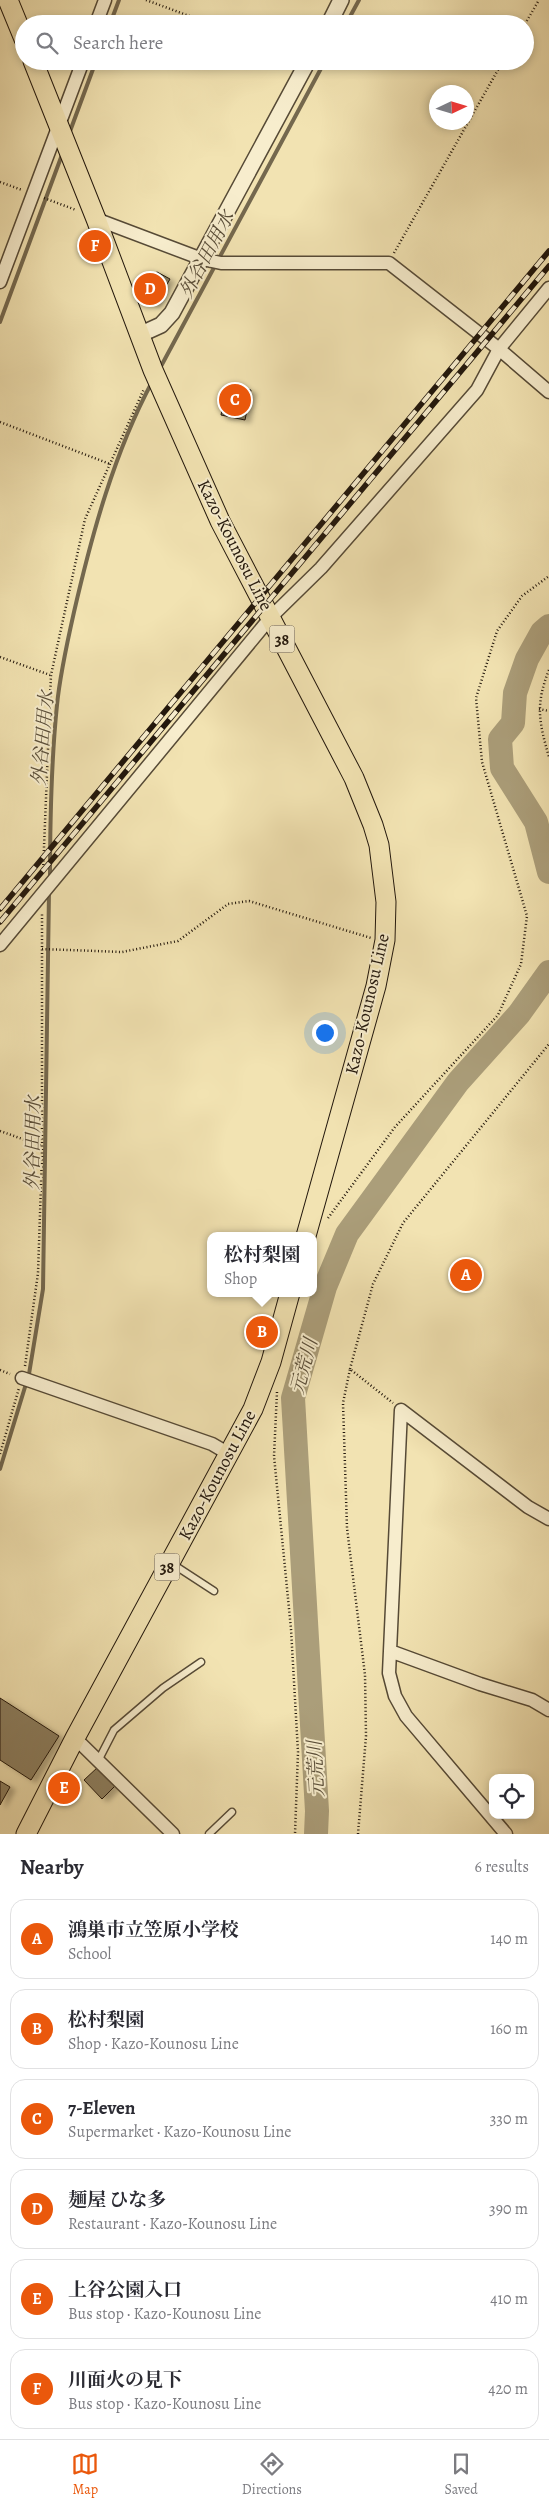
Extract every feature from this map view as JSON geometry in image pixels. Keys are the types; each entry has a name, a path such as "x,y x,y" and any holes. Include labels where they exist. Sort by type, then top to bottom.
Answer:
{"main road":[{"path":"8,0 15,17"},
{"name":"Kazo-Kounosu Line","path":"37,70 153,370 220,521 354,778 374,825 384,872 386,909 384,940 376,986 307,1231"},
{"name":"Kazo-Kounosu Line","path":"26,1834 75,1738 253,1409 271,1362 289,1297"}],"street":[{"path":"99,15 105,0"},
{"path":"333,15 341,0"},
{"path":"0,282 80,70"},
{"path":"139,335 168,320 303,70"},
{"path":"96,219 202,259 221,263 389,263 499,349 549,392"},
{"path":"0,945 271,617 321,568 477,390 499,349 549,288"},
{"path":"22,1378 212,1444 229,1454"},
{"path":"401,1410 528,1507 549,1519"},
{"path":"401,1410 389,1673 395,1696 406,1716 506,1834"},
{"path":"390,1651 480,1684 532,1700 549,1710"},
{"path":"75,1738 173,1834"}],"lane":[{"path":"170,1562 214,1591"},
{"path":"98,1761 114,1730 164,1688 201,1662"},
{"path":"209,1834 232,1812"}],"path":[{"path":"146,0 187,15"},
{"path":"530,15 539,0"},
{"path":"389,263 498,70"},
{"path":"0,182 96,219"},
{"path":"0,1454 22,1378 38,1273 42,1146 42,894 51,675 85,519 153,370"},
{"path":"0,422 110,464"},
{"path":"307,1231 326,1219 395,1127 498,1015 521,964 527,916 482,762 476,698 496,631 522,596 549,576"},
{"path":"0,658 51,675"},
{"path":"549,670 538,703 549,757"},
{"path":"539,709 549,711"},
{"path":"42,949 122,952 178,941 228,904 249,901 359,935 384,940"},
{"path":"358,1834 366,1736 365,1675 347,1528 343,1403 350,1370 373,1284 403,1223 549,1044"},
{"path":"0,1131 42,1146"},
{"path":"350,1370 401,1410"},
{"path":"278,1385 274,1456 291,1628 298,1752 295,1834"}],"building":[{"path":"157,272 170,279 155,305 150,303 144,289 145,283 150,276"},
{"path":"227,385 251,390 245,420 221,415"},
{"path":"0,1698 59,1736 31,1780 0,1760"},
{"path":"98,1767 116,1785 102,1799 84,1780"},
{"path":"0,1781 10,1787 0,1805"}],"waterway":[{"path":"113,15 119,0"},
{"name":"外谷田用水","path":"351,15 359,0"},
{"path":"69,134 93,70"},
{"name":"外谷田用水","path":"159,370 320,70"},
{"path":"0,322 63,152"},
{"name":"外谷田用水","path":"50,880 53,749 58,693 66,647 88,553 115,465 138,409 152,382"},
{"name":"元荒川","path":"549,626 542,632 527,659 515,693 513,723 500,739 502,768 536,822 549,872"},
{"name":"外谷田用水","path":"0,1469 29,1374 43,1289 49,892"},
{"name":"元荒川","path":"316,1834 317,1811 293,1398 325,1287 347,1234 458,1082 519,1014 549,972"}],"railway":[{"path":"0,909 549,251"},
{"path":"0,922 549,266"}],"place":[{"name":"川面火の見下","path":"95,246"},
{"name":"麺屋 ひな多","path":"150,289"},
{"name":"7-Eleven","path":"235,400"},
{"name":"鴻巣市立笠原小学校","path":"466,1275"},
{"name":"松村梨園","path":"262,1332"},
{"name":"上谷公園入口","path":"64,1788"}]}
